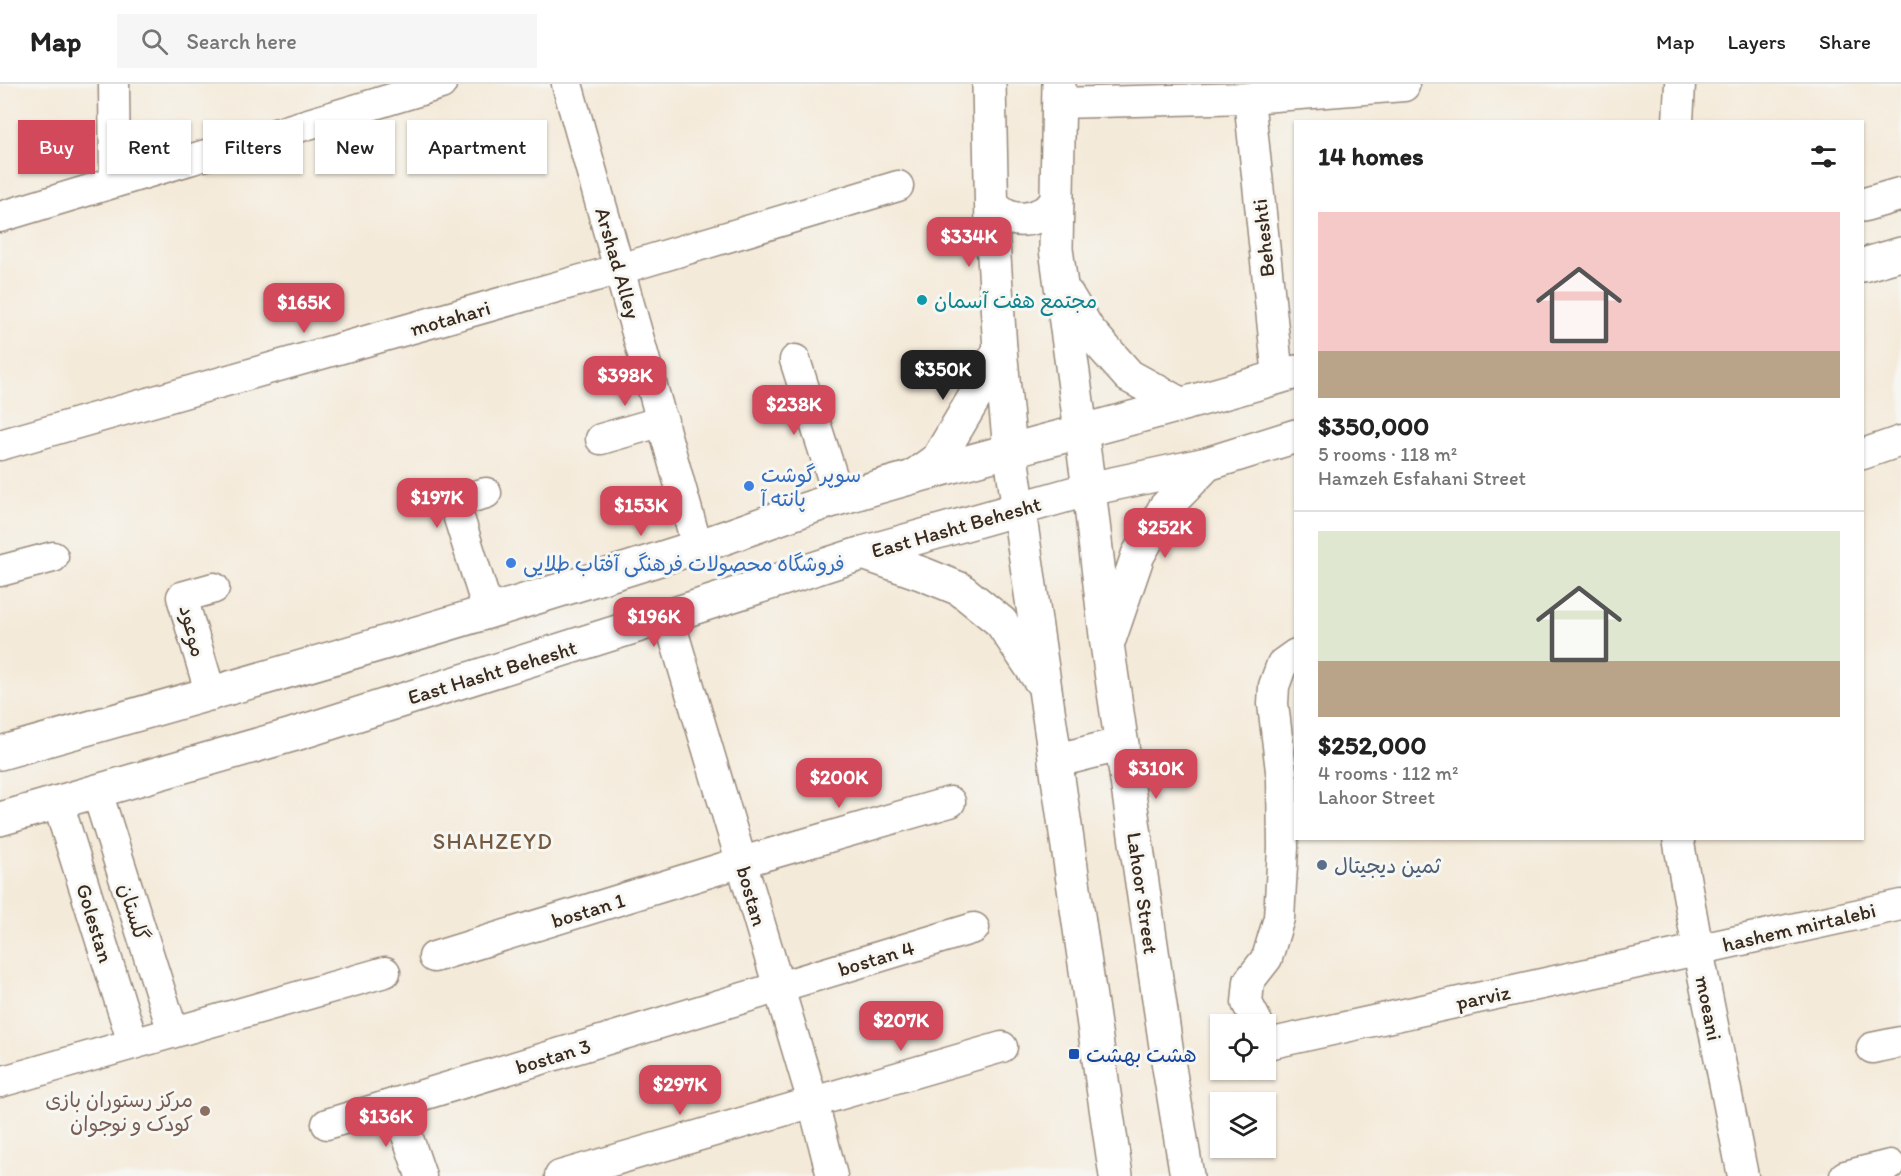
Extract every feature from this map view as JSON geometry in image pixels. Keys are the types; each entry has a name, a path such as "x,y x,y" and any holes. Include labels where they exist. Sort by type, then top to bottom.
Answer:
{"main road":[{"path":"990,84 992,204 1000,349 1010,449 1116,1176"},
{"name":"Lahoor Street","path":"1059,94 1056,249 1089,489 1107,644 1168,1067 1187,1176"},
{"path":"1864,205 1901,194"},
{"path":"992,204 1003,216 1020,220 1045,212 1057,202"},
{"path":"1864,265 1901,254"},
{"path":"1061,286 1088,330 1129,376 1180,404"},
{"path":"914,476 938,459 1000,349"},
{"path":"0,753 211,694 697,546 914,476 1287,375"},
{"name":"East Hasht Behesht","path":"0,819 292,735 863,553 1089,489 1207,464 1294,437"},
{"path":"1107,644 1137,555 1165,508 1207,464"},
{"path":"863,553 960,590 1001,622 1044,685"},
{"path":"1055,761 1122,744"}],"street":[{"path":"114,84 115,181"},
{"path":"0,217 115,181 357,96 441,84"},
{"name":"Arshad Alley","path":"567,84 697,546"},
{"path":"1678,120 1680,84"},
{"path":"1059,94 1249,98 1404,86"},
{"name":"Beheshti","path":"1249,98 1287,375"},
{"name":"motahari","path":"0,445 620,269 898,186"},
{"path":"795,360 840,498"},
{"path":"601,439 663,420"},
{"path":"1864,454 1901,441"},
{"path":"486,493 454,502 488,610"},
{"path":"0,571 53,557"},
{"name":"موعود","path":"211,694 182,597 214,588"},
{"name":"bostan","path":"668,616 813,1102 832,1176"},
{"path":"1253,1014 1247,1003 1250,981 1267,958 1279,918 1282,779 1273,704 1274,686 1282,664 1294,655"},
{"name":"گلستان","path":"97,792 173,1032"},
{"name":"bostan 1","path":"434,957 742,862 950,802"},
{"name":"Golestan","path":"57,803 133,1043"},
{"name":"moeani","path":"1678,840 1743,1176"},
{"name":"hashem mirtalebi","path":"1698,950 1901,905"},
{"name":"bostan 4","path":"778,988 974,928"},
{"path":"104,953 143,941"},
{"name":"parviz","path":"1276,1034 1698,950"},
{"path":"0,1082 385,972"},
{"name":"bostan 3","path":"327,1124 778,988"},
{"path":"560,1176 1002,1047"},
{"path":"406,1100 421,1176"},
{"path":"1845,1176 1890,1165"}],"place":[{"name":"مجتمع هفت آسمان","path":"922,300"},
{"name":"سوپر گوشت پانته آ","path":"749,486"},
{"name":"فروشگاه محصولات فرهنگی آفتاب طلایی","path":"511,563"},
{"name":"ثمین دیجیتال","path":"1322,865"},
{"name":"هشت بهشت","path":"1074,1054"},
{"name":"مرکز رستوران بازی کودک و نوجوان","path":"205,1111"}],"district":[{"name":"SHAHZEYD","path":"493,841"}]}
